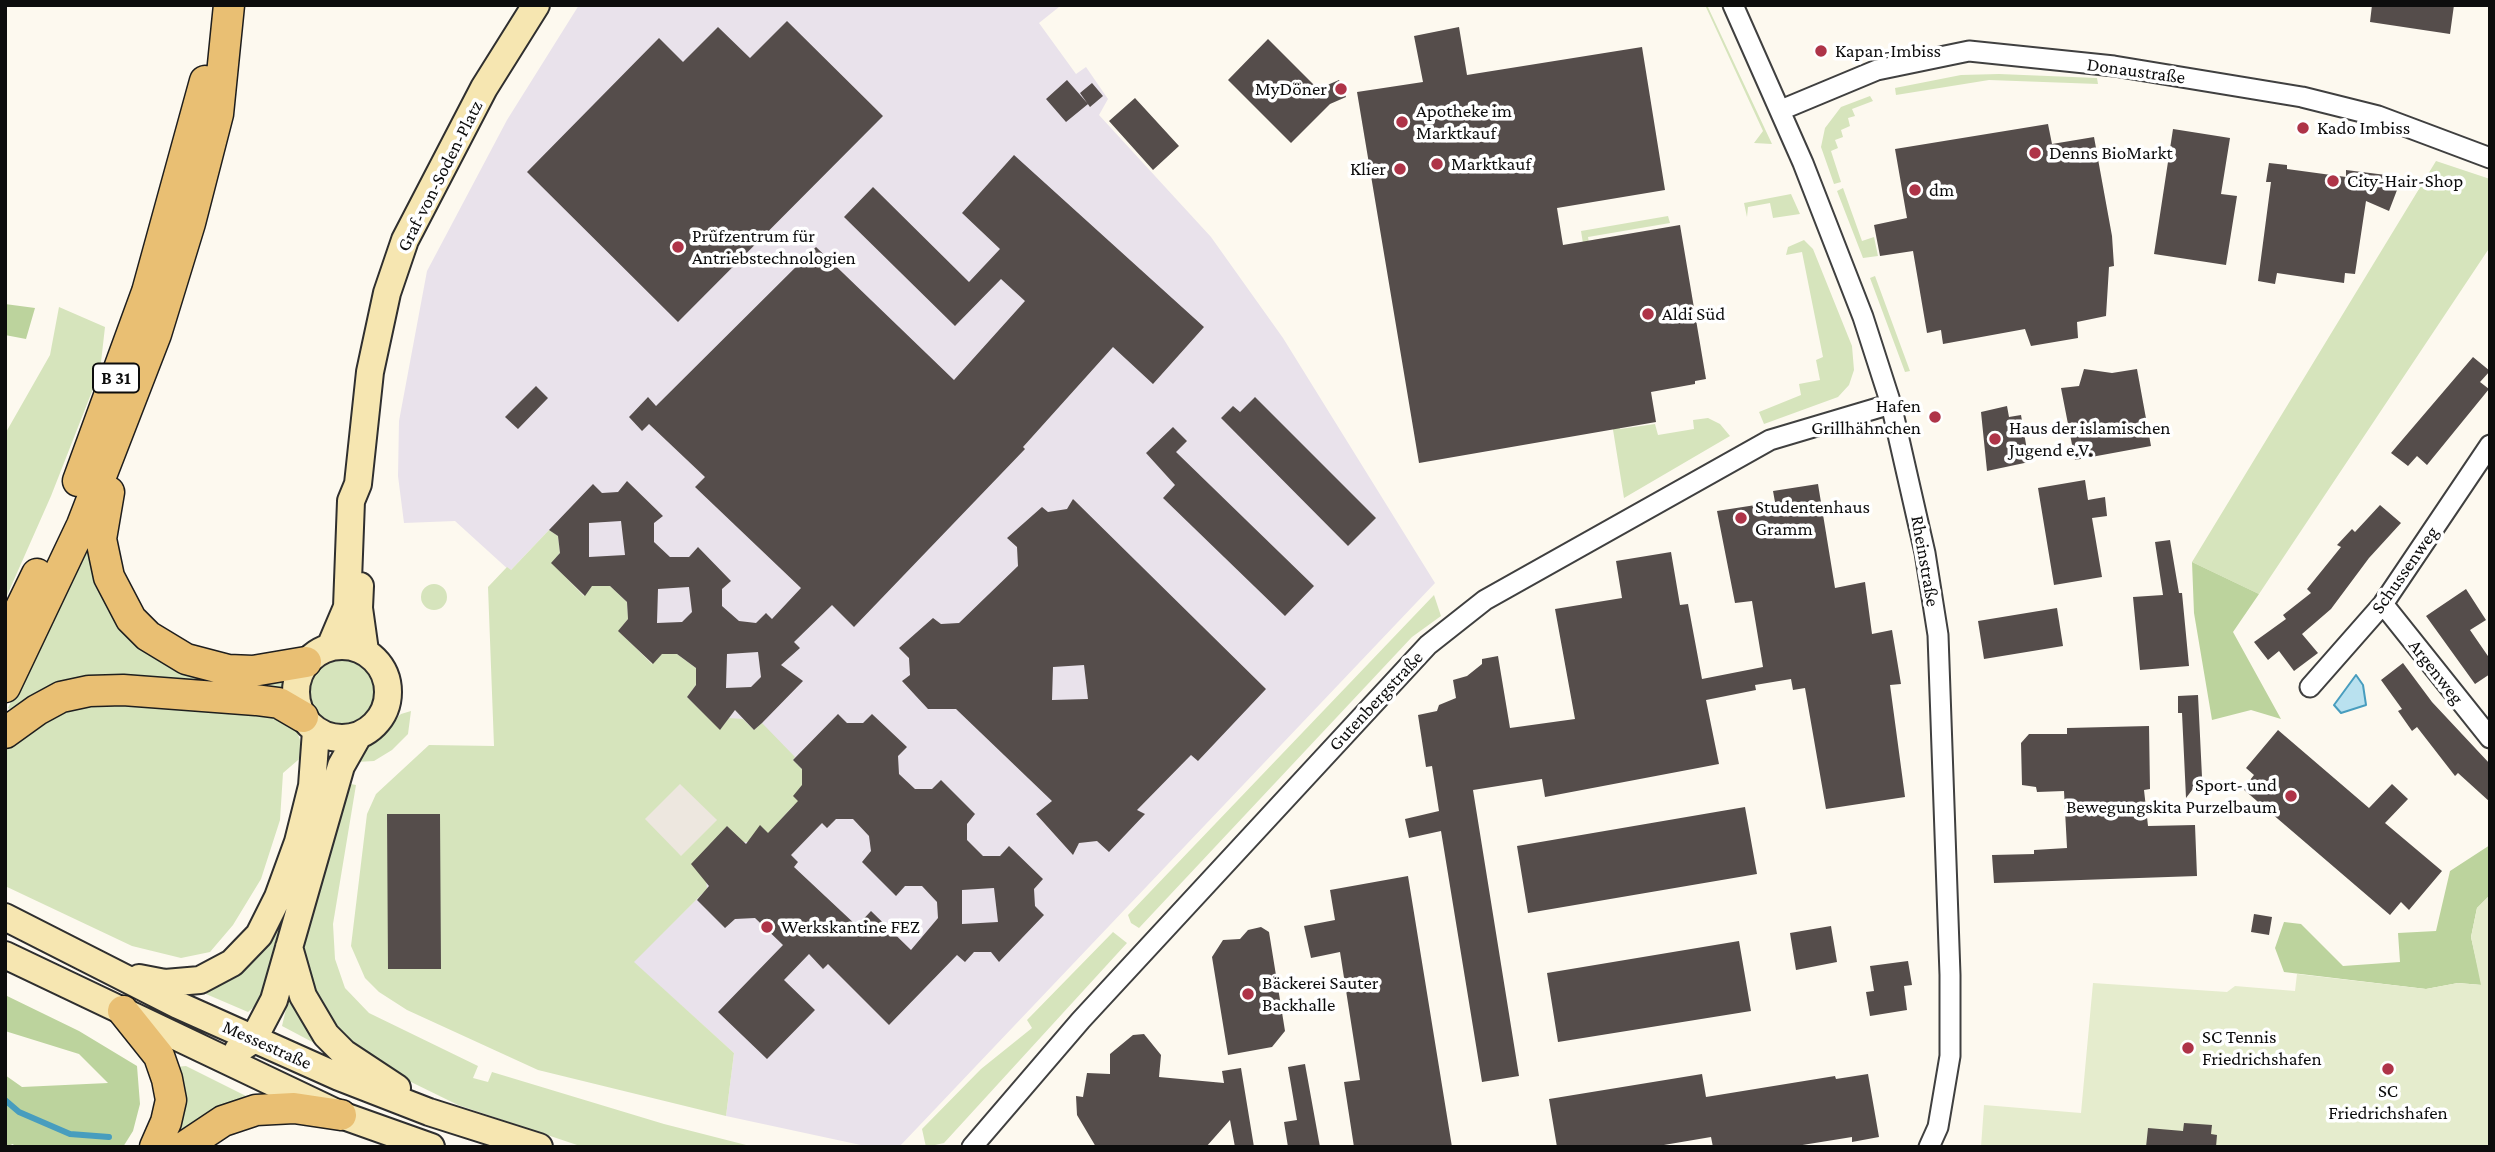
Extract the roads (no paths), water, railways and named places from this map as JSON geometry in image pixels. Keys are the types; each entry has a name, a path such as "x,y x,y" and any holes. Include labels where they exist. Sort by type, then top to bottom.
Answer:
{"main road":[{"name":"B 31","path":"5,687 82,525 156,334 207,162 218,114 227,5"},
{"name":"B 31","path":"5,640 77,483 147,292 227,5"},
{"path":"124,420 101,539 109,577 131,619 166,649 206,665 253,671 318,654"},
{"path":"5,733 61,697 89,691 123,690 279,703 309,724"},
{"path":"123,1012 159,1056 167,1079 171,1100 166,1122 155,1147"},
{"path":"184,1147 223,1121 256,1110 294,1108 341,1115"}],"street":[{"name":"Graf-von-Soden-Platz","path":"117,973 164,983 200,980 232,963 259,935 278,897 298,842 312,786 309,724 295,692 347,607 351,501 358,484 370,372 387,293 405,240 484,88 536,5"},
{"name":"Rheinstraße","path":"1733,5 1781,110 1863,317 1891,404 1920,527 1938,635 1949,897 1950,1056 1938,1127 1928,1147"},
{"name":"Donaustraße","path":"1781,110 1877,70 1969,51 2113,66 2302,97 2378,116 2490,158"},
{"name":"Gutenbergstraße","path":"972,1147 1033,1073 1428,645 1485,600 1770,440 1891,404"},
{"name":"Schussenweg","path":"2310,687 2383,604 2490,445"},
{"name":"Graf-von-Soden-Platz","path":"253,1040 274,1000 341,766 358,736 377,723 388,698 387,682 381,667 365,652 359,608 365,510 358,484"},
{"name":"Argenweg","path":"2383,604 2490,738"},
{"path":"318,654 342,645 365,652"},
{"path":"309,724 344,739 358,736"},
{"name":"Messestraße","path":"5,917 253,1040 429,1112 538,1147"},
{"path":"289,947 303,996 326,1035 344,1053 429,1112"},
{"name":"Messestraße","path":"5,955 341,1115 431,1147"},
{"path":"216,1056 235,1052 253,1040"}],"water":[{"path":"2356,675 2363,685 2366,705 2341,713 2334,705"}],"waterway":[{"path":"5,1100 19,1112 70,1134 109,1137"}],"place":[{"name":"Kapan-Imbiss","path":"1821,51"},
{"name":"MyDöner","path":"1341,89"},
{"name":"Apotheke im Marktkauf","path":"1402,122"},
{"name":"Kado Imbiss","path":"2303,128"},
{"name":"Denns BioMarkt","path":"2035,153"},
{"name":"Marktkauf","path":"1437,164"},
{"name":"Klier","path":"1400,169"},
{"name":"City-Hair-Shop","path":"2333,181"},
{"name":"dm","path":"1915,190"},
{"name":"Prüfzentrum für Antriebstechnologien","path":"678,247"},
{"name":"Aldi Süd","path":"1648,314"},
{"name":"Hafen Grillhähnchen","path":"1935,417"},
{"name":"Haus der islamischen Jugend e.V.","path":"1995,439"},
{"name":"Studentenhaus Gramm","path":"1741,518"},
{"name":"Sport- und Bewegungskita Purzelbaum","path":"2291,796"},
{"name":"Werkskantine FEZ","path":"767,927"},
{"name":"Bäckerei Sauter Backhalle","path":"1248,994"},
{"name":"SC Tennis Friedrichshafen","path":"2188,1048"},
{"name":"SC Friedrichshafen","path":"2388,1069"}]}
